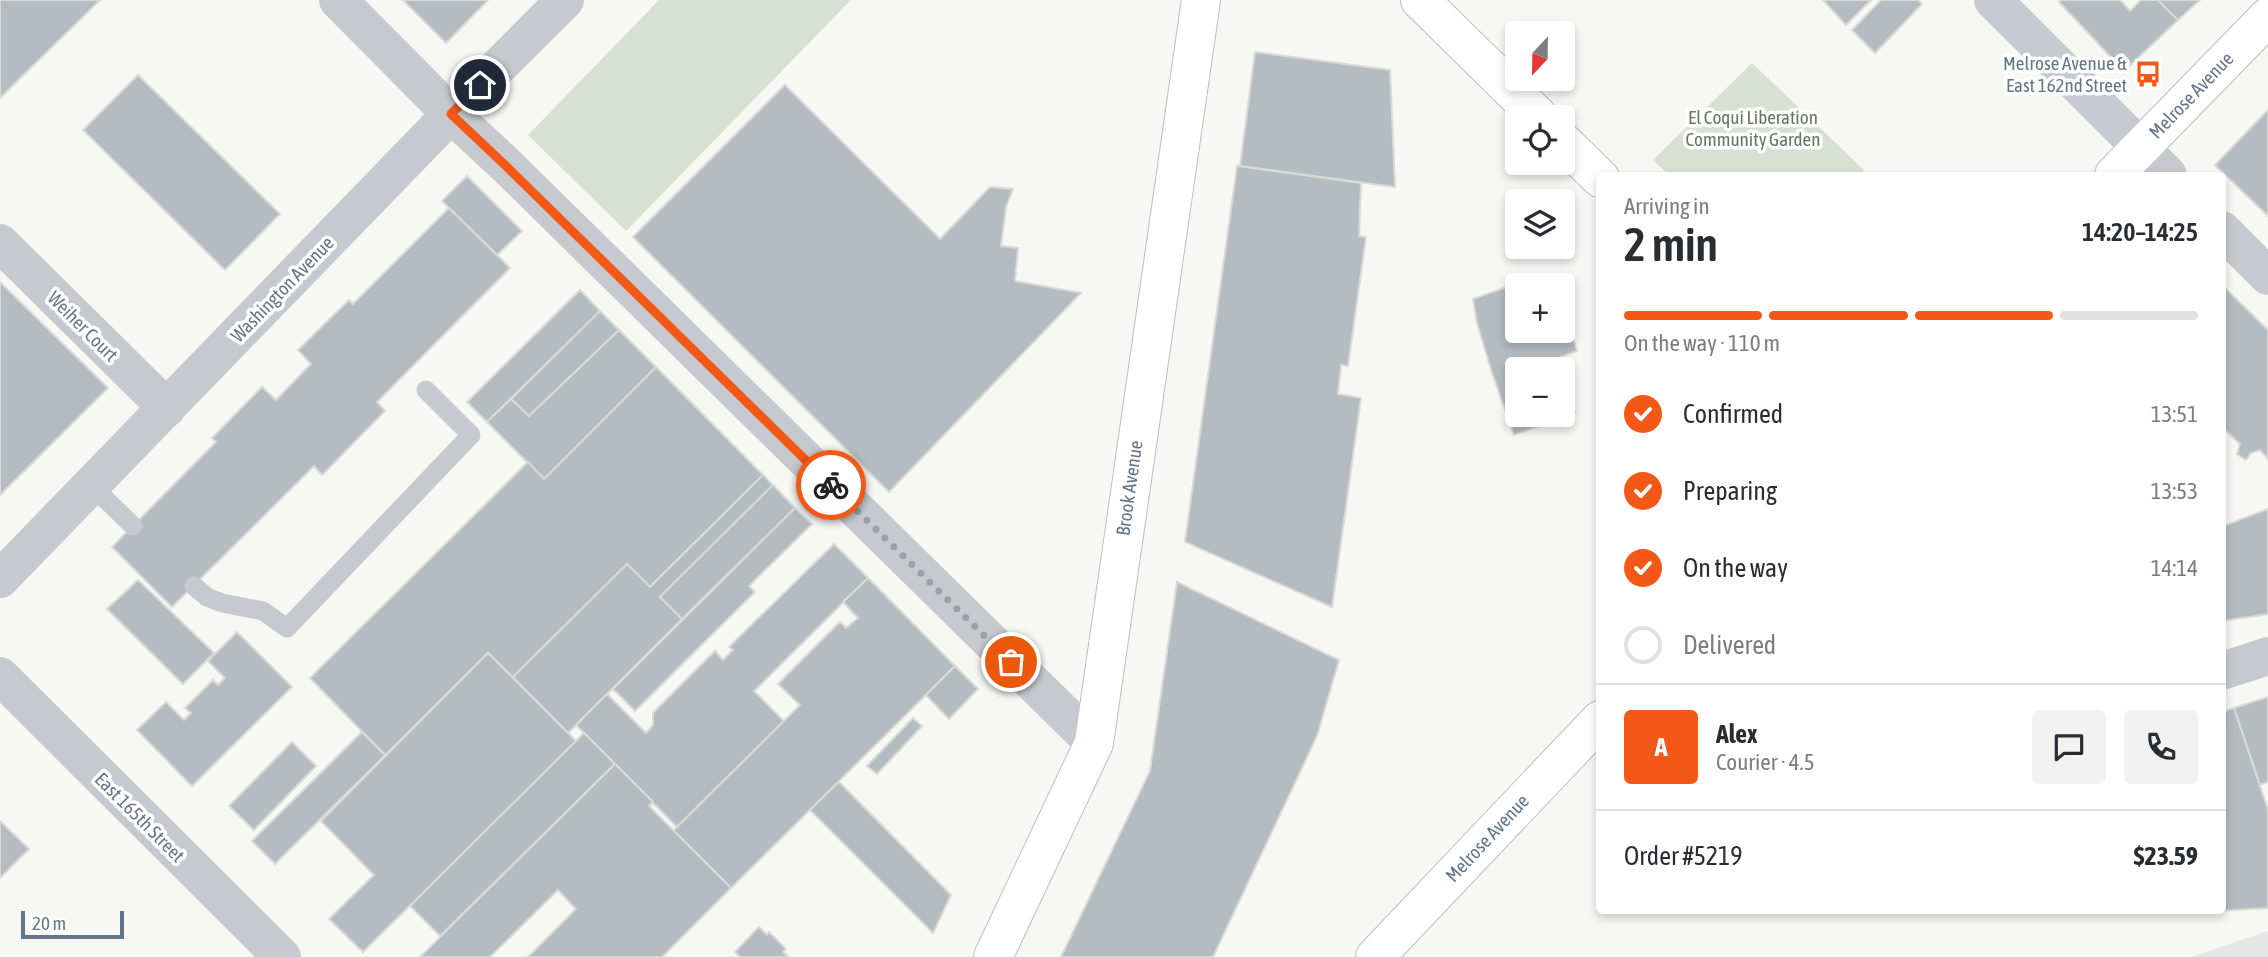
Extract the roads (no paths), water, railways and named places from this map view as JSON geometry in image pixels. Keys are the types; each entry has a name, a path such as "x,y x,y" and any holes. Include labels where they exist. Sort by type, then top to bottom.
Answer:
{"main road":[{"name":"Brook Avenue","path":"993,957 1094,743 1200,0"},
{"path":"1420,0 1527,105"},
{"name":"Melrose Avenue","path":"2117,172 2268,16"},
{"path":"1575,154 1596,174"},
{"name":"Melrose Avenue","path":"1376,957 1596,724"}],"street":[{"path":"338,0 1094,743"},
{"name":"Washington Avenue","path":"0,579 565,0"},
{"path":"1993,0 2165,172"},
{"path":"2226,234 2268,276"},
{"name":"Weiher Court","path":"0,243 167,408"},
{"path":"2226,670 2268,656"},
{"name":"East 165th Street","path":"0,676 282,957"}],"lane":[{"path":"194,586 207,597 222,603 263,611 287,628 471,435 426,390"},
{"path":"91,485 133,526"}],"place":[{"name":"Melrose Avenue & East 162nd Street","path":"2148,74"}],"park label":[{"name":"El Coqui Liberation Community Garden","path":"1753,128"}]}
